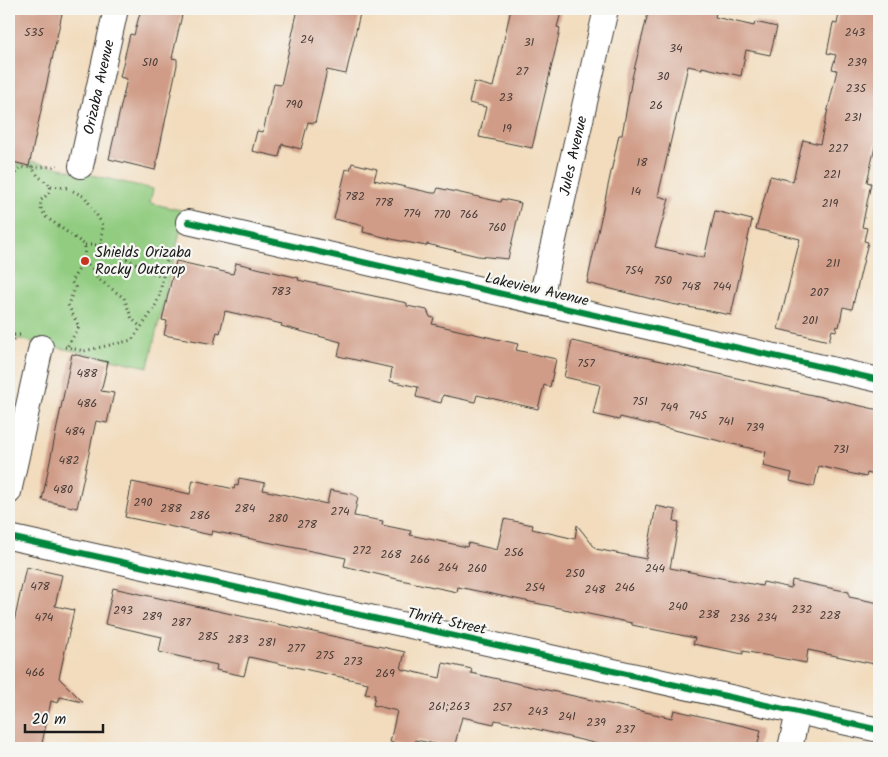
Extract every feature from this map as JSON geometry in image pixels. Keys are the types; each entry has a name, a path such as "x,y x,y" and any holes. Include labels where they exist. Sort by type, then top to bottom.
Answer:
{"street":[{"name":"Orizaba Avenue","path":"81,166 116,9"},
{"name":"Jules Avenue","path":"540,302 606,9"},
{"name":"Lakeview Avenue","path":"188,222 879,380"},
{"path":"9,492 41,347"},
{"name":"Thrift Street","path":"9,537 879,730"},
{"path":"790,748 798,712"}],"path":[{"path":"9,181 10,177 19,168 31,166 81,166"},
{"path":"31,166 38,176 52,186 66,188 85,197 103,225 101,245"},
{"path":"52,186 48,194 41,200 40,207 46,217 85,245 101,245 162,277"},
{"path":"9,339 41,347 62,349 67,347 84,351 132,340 157,303 162,277 174,248 183,243 188,222"},
{"path":"67,347 79,327 68,304 75,287 71,282 84,262 85,245"},
{"path":"84,262 92,268 96,276 124,298 132,319 141,327"}],"green space":[{"path":"9,161 28,166 30,161 153,189 150,203 185,211 148,367 9,337"}],"building":[{"path":"9,9 63,9 29,166 9,161"},
{"path":"141,9 180,9 178,14 182,15 172,58 177,59 177,65 155,170 109,159 127,79 120,77 130,34 134,35"},
{"path":"298,9 361,9 346,74 327,70 315,123 308,122 301,149 282,144 279,157 252,151 257,131 263,132 274,84 281,85"},
{"path":"511,9 562,9 557,27 560,28 558,39 532,148 479,137 486,107 469,103 474,82 493,87"},
{"path":"649,9 717,9 715,17 754,26 755,22 777,27 770,55 746,50 741,76 702,67 702,69 688,66 658,196 669,199 655,247 704,258 715,211 752,220 731,315 672,304 587,283"},
{"path":"840,9 879,9 879,138 877,138 867,182 871,183 862,227 867,228 864,241 868,242 852,309 843,307 839,327 837,326 836,331 832,330 829,341 778,329 800,239 756,229 770,176 793,181 803,140 820,144 837,70 832,69 836,55 827,53 833,23 837,24"},
{"path":"352,163 377,169 374,180 432,193 436,193 438,188 501,202 502,199 521,203 508,259 478,256 427,244 426,246 396,240 363,232 364,226 334,219 346,169 350,170"},
{"path":"176,261 233,274 236,263 299,278 298,280 407,303 407,306 427,310 430,317 434,318 432,324 518,344 516,350 556,359 550,387 544,385 538,409 477,395 475,402 443,395 441,403 416,397 418,387 390,381 392,368 338,356 341,342 281,326 282,324 225,311 220,333 217,332 214,344 164,335 167,321 162,320"},
{"path":"572,341 879,410 879,476 867,473 866,477 819,466 814,487 790,481 792,473 763,466 766,452 620,417 619,420 593,414 600,385 564,377"},
{"path":"72,354 108,362 101,391 114,393 107,423 96,421 77,508 42,500"},
{"path":"239,478 265,483 263,490 327,504 330,490 352,494 358,497 354,516 383,521 382,525 411,531 410,535 467,547 468,543 497,550 504,519 533,525 532,529 575,539 577,525 596,549 646,559 656,506 676,510 674,521 679,522 670,568 762,586 763,582 791,588 792,580 849,592 849,597 879,603 879,665 808,650 806,663 743,651 743,654 693,644 695,638 632,625 632,623 458,587 457,592 401,580 344,566 346,558 212,531 211,535 125,517 132,482 190,494 193,480 234,489 235,485 238,486"},
{"path":"26,567 62,575 55,606 74,610 59,678 83,702 60,697 58,703 51,701 41,748 9,748 9,645"},
{"path":"113,588 405,652 401,669 440,678 443,663 472,669 471,673 672,718 674,710 761,730 757,748 606,748 606,746 519,725 495,720 494,724 462,717 454,748 416,740 414,748 390,742 397,711 373,705 375,695 365,694 368,683 249,657 244,676 216,670 217,665 159,652 162,637 105,624"}],"cycle path":[{"path":"188,222 879,380"},
{"path":"9,537 879,730"}],"place":[{"name":"Shields Orizaba Rocky Outcrop","path":"85,261"}]}
